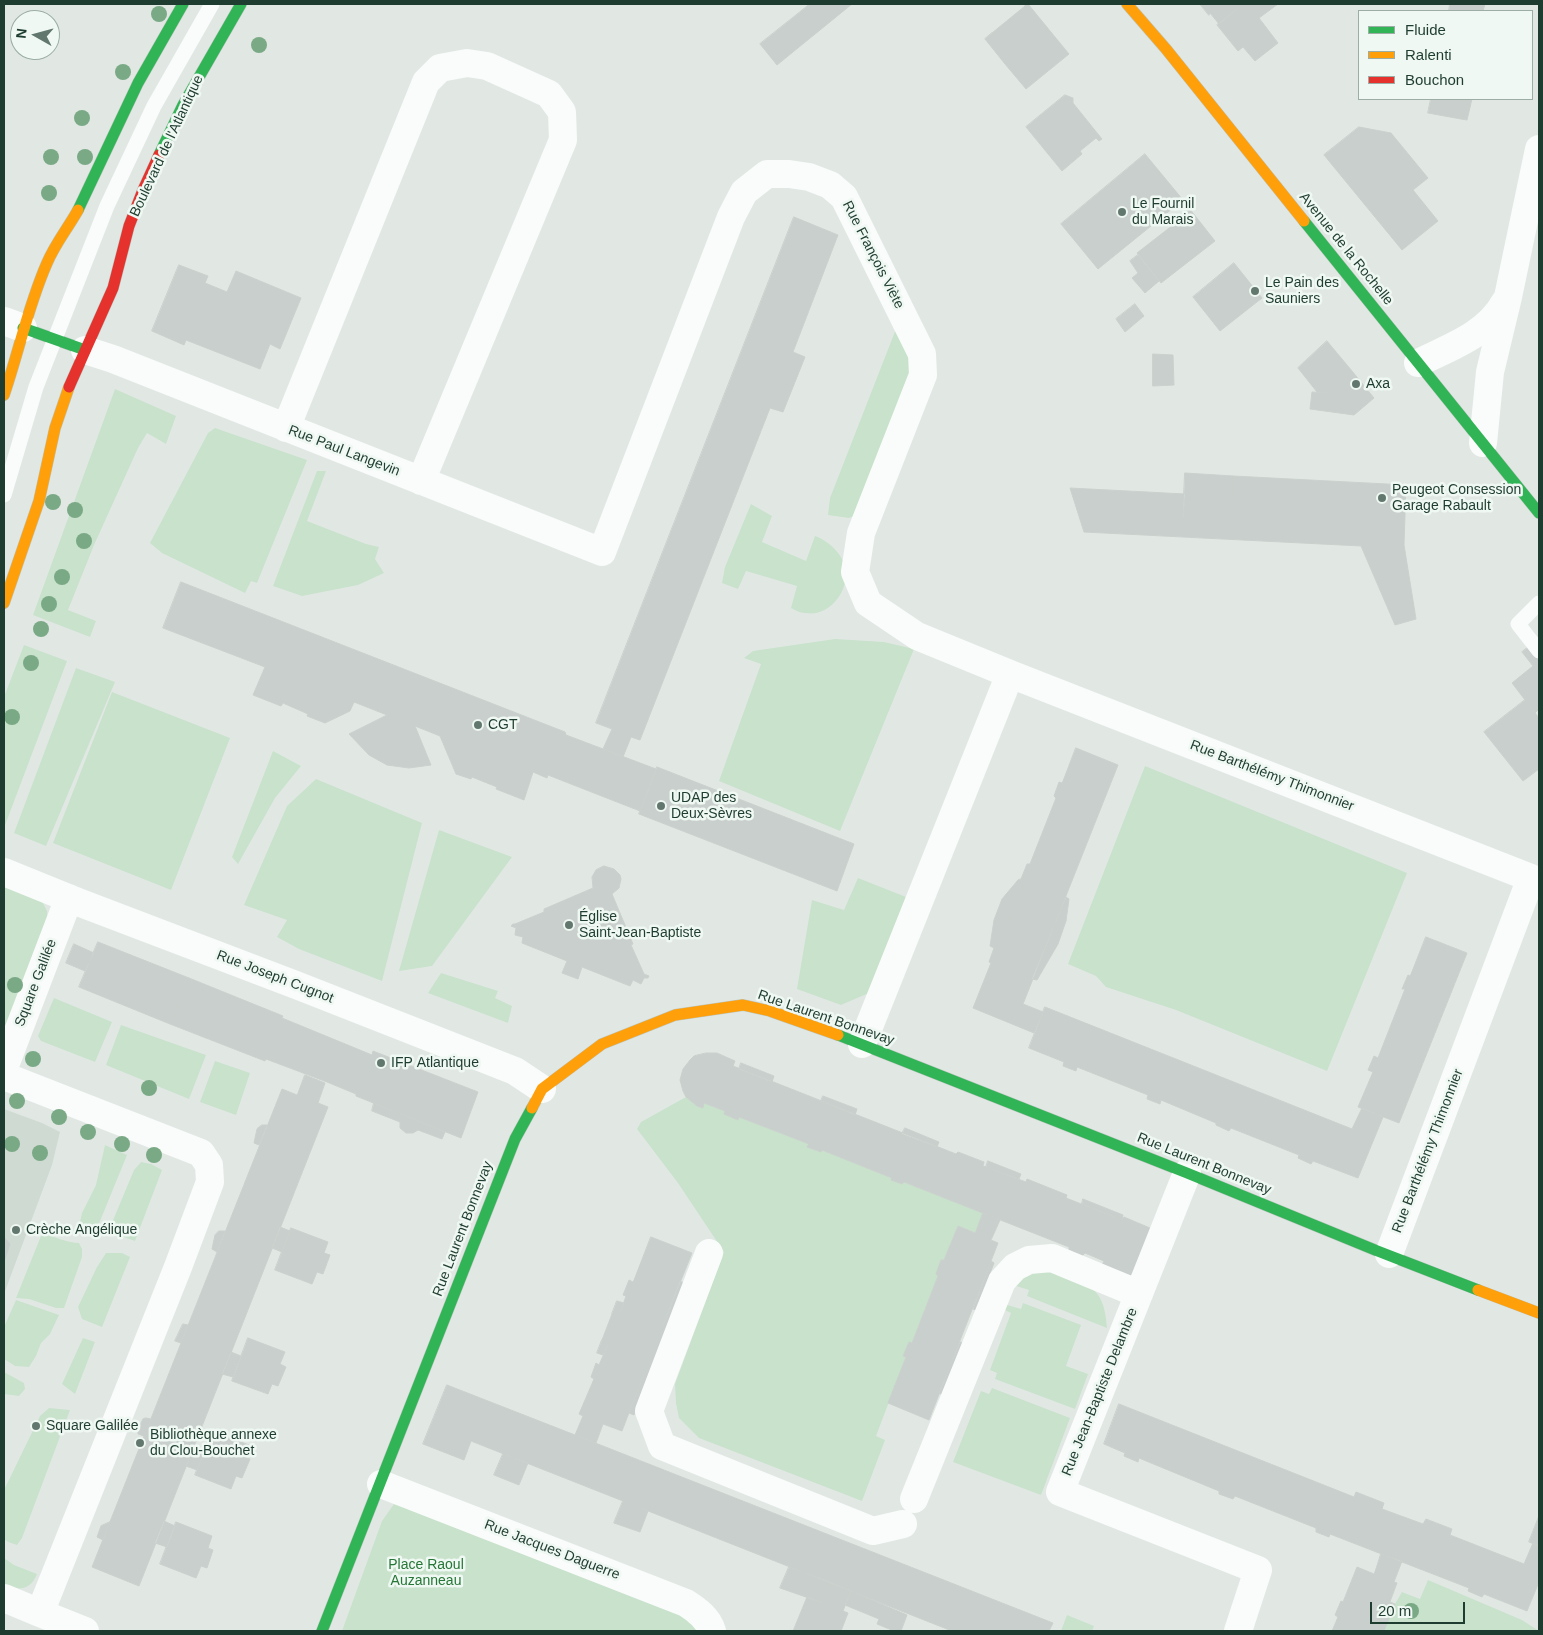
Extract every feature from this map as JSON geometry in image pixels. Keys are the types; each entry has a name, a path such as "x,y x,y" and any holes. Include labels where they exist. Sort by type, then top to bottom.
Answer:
{"main road":[{"path":"4,395 13,368 13,325 60,238 77,212 138,83 183,4"},
{"name":"Boulevard de l'Atlantique","path":"4,603 39,501 55,428 70,384 113,288 129,226 143,190 183,105 241,4"},
{"name":"Avenue de la Rochelle","path":"1128,4 1539,513"},
{"path":"13,325 85,350"},
{"name":"Rue Laurent Bonnevay","path":"322,1631 515,1139 542,1089 602,1044 675,1015 743,1005 770,1011 862,1044 1539,1313"}],"street":[{"path":"286,428 426,82 440,68 467,63 486,66 549,94 562,112 563,140 421,481"},
{"path":"1483,443 1490,372 1539,149"},
{"name":"Rue François Viète","path":"602,552 728,226 744,192 768,174 789,174 809,177 830,185 844,197 922,354 923,374 861,533 855,572 868,602 917,636 1010,674"},
{"path":"1418,363 1465,340 1485,327 1498,314 1508,297"},
{"name":"Rue Paul Langevin","path":"85,350 113,359 602,552"},
{"path":"862,1044 1010,674"},
{"name":"Rue Barthélémy Thimonnier","path":"1010,674 1531,878 1389,1254"},
{"name":"Rue Joseph Cugnot","path":"4,872 296,984 506,1068 542,1089"},
{"name":"Square Galilée","path":"4,1068 69,898"},
{"path":"4,1076 200,1153 209,1165 210,1182 40,1613"},
{"name":"Rue Jean-Baptiste Delambre","path":"1187,1173 1060,1492 1258,1570 1238,1631"},
{"path":"709,1253 649,1411 662,1446 873,1531 904,1524"},
{"path":"914,1498 1002,1281 1015,1267 1030,1260 1052,1258 1139,1294"},
{"name":"Rue Jacques Daguerre","path":"381,1484 686,1603 699,1611 712,1631"},
{"path":"4,1598 85,1631"}],"lane":[{"name":"Boulevard de l'Atlantique","path":"4,495 36,386 110,198 154,106 212,4"},
{"path":"1539,603 1518,624 1539,651"}],"shaded area":[{"name":"Crèche Angélique","path":"4,1109 60,1132 52,1165 4,1294"}],"green space":[{"path":"896,329 912,363 910,375 856,515 849,518 828,515 830,498"},
{"path":"115,389 176,416 166,444 147,433 138,448 94,545 68,610 96,621 90,637 33,615"},
{"path":"215,428 307,460 257,583 251,581 245,593 162,553 150,543 208,433"},
{"path":"317,471 326,471 307,521 366,544 379,547 375,559 384,573 358,585 302,596 273,586"},
{"path":"751,504 772,516 762,542 806,561 815,536 832,546 837,552 844,563 846,576 842,591 833,604 821,612 803,613 791,608 797,586 746,571 738,589 722,583 725,567"},
{"path":"835,639 884,642 914,649 840,831 719,781 761,664 744,658 753,651"},
{"path":"24,645 67,661 4,828 4,697"},
{"path":"76,668 115,682 46,846 14,833"},
{"path":"112,692 230,738 171,890 53,843"},
{"path":"273,751 301,766 275,798 238,864 232,857"},
{"path":"1145,766 1407,873 1327,1071 1176,1010 1106,987 1096,976 1068,964"},
{"path":"316,779 422,823 382,981 299,949 277,937 287,920 244,905 287,806"},
{"path":"439,830 512,857 432,966 399,971"},
{"path":"858,878 906,897 869,993 841,1005 797,989 812,900 844,910"},
{"path":"4,881 41,899 47,911 48,922 4,1041"},
{"path":"441,973 498,991 495,998 512,1006 508,1023 428,993"},
{"path":"54,998 112,1022 95,1062 41,1041 38,1036"},
{"path":"121,1025 206,1055 189,1099 106,1065"},
{"path":"215,1061 250,1073 236,1115 200,1102"},
{"path":"686,1097 697,1106 703,1108 704,1103 725,1111 725,1114 738,1120 739,1117 809,1144 808,1147 820,1152 822,1150 892,1178 892,1180 902,1184 904,1182 983,1213 975,1233 958,1226 944,1260 941,1260 938,1276 912,1343 909,1342 903,1356 906,1357 876,1436 885,1440 862,1501 699,1438 679,1418 675,1384 724,1252 678,1183 637,1129 641,1122"},
{"path":"105,1145 127,1155 98,1226 93,1229 83,1227 80,1222 82,1213 96,1185"},
{"path":"141,1162 151,1164 162,1170 135,1241 113,1233 111,1225 134,1170"},
{"path":"45,1234 79,1243 82,1249 82,1257 64,1308 56,1308 29,1299 16,1298 41,1236"},
{"path":"106,1253 122,1253 130,1257 102,1327 82,1319 78,1307 97,1267"},
{"path":"1045,1271 1068,1275 1090,1286 1102,1301 1107,1328 1027,1296 1029,1290 1013,1285 1029,1274"},
{"path":"16,1300 59,1315 50,1334 41,1343 29,1367 15,1366 4,1359 4,1327"},
{"path":"1023,1303 1081,1325 1066,1366 1088,1374 1075,1409 995,1379 997,1373 990,1370 1011,1313 1003,1309 1004,1304 1021,1309"},
{"path":"83,1338 95,1342 75,1394 62,1384"},
{"path":"4,1372 24,1383 25,1389 19,1396 4,1394"},
{"path":"992,1388 1070,1418 1041,1495 953,1462 981,1391 989,1394"},
{"path":"49,1408 70,1410 22,1538 17,1545 4,1539 4,1490 40,1416"},
{"name":"Place Raoul Auzanneau","path":"394,1504 412,1505 688,1615 702,1631 342,1631 382,1521"},
{"path":"4,1558 14,1565 37,1574 31,1584 23,1588 4,1586"},
{"path":"1428,1580 1522,1620 1539,1631 1384,1631 1402,1592 1420,1599"},
{"path":"1067,1615 1094,1626 1092,1631 1061,1631"}],"building":[{"path":"810,4 852,4 777,65 760,44"},
{"path":"1024,4 1028,4 1069,54 1026,89 1005,64 1012,58 992,33 1025,6"},
{"path":"1200,4 1243,4 1219,24"},
{"path":"1243,4 1278,4 1259,18 1278,43 1255,61 1243,47 1238,51 1217,25"},
{"path":"1450,4 1485,4 1483,10 1449,10"},
{"path":"992,33 1012,58 1005,64 985,39"},
{"path":"1065,95 1073,98 1073,103 1102,139 1099,141 1096,138 1080,151 1082,154 1062,171 1026,127"},
{"path":"1431,100 1465,100 1461,119 1428,113"},
{"path":"1465,100 1472,100 1467,120 1461,119"},
{"path":"1359,127 1391,133 1428,178 1413,190 1438,221 1402,250 1324,155"},
{"name":"Le Fournil du Marais","path":"1145,154 1183,200 1098,269 1061,224"},
{"path":"1189,208 1215,241 1161,283 1137,253 1173,225 1171,222"},
{"path":"794,217 838,235 793,352 805,357 783,412 770,408 640,740 631,737 623,757 603,749 612,729 596,723"},
{"path":"1138,255 1159,281 1145,293 1132,278 1138,273 1130,261"},
{"path":"1234,263 1262,298 1220,331 1193,297"},
{"path":"179,265 208,276 205,283 227,292 236,271 301,298 280,349 270,344 260,369 186,340 184,345 152,331"},
{"path":"1135,304 1144,316 1125,332 1116,319"},
{"path":"1327,341 1352,371 1329,393 1317,392 1298,368"},
{"path":"1153,354 1173,355 1174,385 1153,386"},
{"path":"1352,371 1374,398 1354,415 1310,409 1312,392 1329,393"},
{"path":"1185,473 1233,476 1231,520 1183,518"},
{"path":"1233,476 1406,485 1404,545 1416,619 1395,625 1361,546 1084,532 1070,488 1185,494 1183,518 1231,520"},
{"path":"181,582 656,769 640,811 548,775 547,778 533,772 524,800 472,777 471,779 456,774 440,736 415,726 431,765 409,768 387,765 369,755 349,734 387,715 354,702 350,711 325,723 283,703 281,706 253,695 265,667 163,628"},
{"path":"1539,639 1539,709 1535,713 1512,683 1533,666 1522,652"},
{"path":"1525,700 1539,718 1539,769 1523,781 1484,732"},
{"path":"1076,748 1118,765 1023,1004 1043,1012 1034,1033 973,1008 991,963 989,962 994,948 997,949 1024,880 1021,879 1027,864 1030,864 1056,798 1054,796 1059,782 1062,783"},
{"path":"657,767 854,844 837,891 639,814"},
{"name":"Église Saint-Jean-Baptiste","path":"604,866 614,869 620,875 619,888 612,894 644,974 649,976 644,978 641,984 633,980 630,986 582,967 578,979 562,973 567,961 522,943 523,937 515,935 516,928 511,926 544,912 544,909 593,888 592,877 596,870"},
{"path":"1021,879 1024,880 997,949 994,948 990,946 994,920 1002,899"},
{"path":"1066,897 1069,899 1066,921 1058,944 1037,980 1032,979"},
{"path":"1426,937 1467,953 1399,1123 1358,1107 1373,1072 1368,1070 1374,1056 1378,1058 1405,989 1402,989 1408,975 1410,976"},
{"path":"98,942 189,978 170,1024 79,987"},
{"path":"74,944 94,953 85,971 66,963"},
{"path":"189,978 372,1055 373,1051 478,1092 461,1138 356,1096 356,1094 327,1082 266,1059 265,1061 170,1024"},
{"path":"1045,1007 1352,1129 1362,1108 1383,1117 1358,1178 1313,1161 1311,1164 1298,1158 1299,1155 1231,1128 1229,1131 1216,1125 1216,1123 1161,1100 1160,1104 1147,1099 1148,1095 1077,1067 1076,1071 1063,1066 1064,1062 1029,1048"},
{"path":"717,1053 735,1061 733,1066 956,1154 958,1152 984,1162 983,1166 1026,1182 1027,1179 1067,1195 1066,1198 1122,1220 1124,1217 1150,1228 1131,1276 1102,1265 1104,1261 1085,1253 1082,1256 1069,1250 1069,1247 904,1182 902,1184 891,1180 892,1178 822,1150 821,1152 807,1147 809,1144 739,1117 738,1120 724,1114 725,1111 704,1103 703,1108 697,1106 686,1097 680,1080 683,1069 690,1060 694,1056"},
{"path":"741,1063 774,1076 772,1082 739,1069"},
{"path":"305,1075 325,1083 318,1103 328,1107 139,1586 92,1567 282,1089 297,1095"},
{"path":"823,1096 857,1109 855,1115 821,1101"},
{"path":"374,1103 445,1132 442,1139 418,1130 413,1133 406,1133 400,1128 400,1122 372,1111"},
{"path":"262,1125 267,1125 259,1145 254,1143 257,1129"},
{"path":"905,1128 939,1142 937,1147 902,1134"},
{"path":"988,1161 1021,1174 1019,1179 986,1167"},
{"path":"1083,1199 1123,1215 1122,1220 1082,1204"},
{"path":"983,1213 1000,1220 991,1240 998,1243 929,1420 888,1403 906,1357 903,1356 909,1342 912,1343 938,1276 936,1274 941,1260 944,1260 958,1226 975,1233"},
{"path":"280,1227 290,1231 282,1252 272,1248"},
{"path":"291,1228 328,1242 324,1253 330,1255 323,1274 317,1272 312,1284 275,1270"},
{"path":"219,1231 225,1231 217,1252 212,1249 215,1235"},
{"path":"4,1237 10,1244 4,1262"},
{"path":"651,1237 692,1253 661,1330 666,1332 653,1364 648,1363 622,1431 603,1424 596,1443 575,1435 583,1416 579,1414 594,1379 591,1377 596,1363 599,1365 609,1342 602,1340 612,1314 619,1316 626,1296 623,1295 629,1280 633,1282"},
{"path":"991,1261 994,1263 976,1310 973,1309"},
{"path":"680,1281 686,1284 666,1332 661,1330"},
{"path":"617,1301 624,1303 619,1316 612,1314"},
{"path":"183,1324 188,1325 181,1343 175,1341"},
{"path":"248,1338 285,1352 280,1364 286,1367 278,1386 272,1384 268,1394 232,1381"},
{"path":"602,1340 609,1342 603,1355 597,1353"},
{"path":"960,1342 964,1343 943,1395 939,1393"},
{"path":"231,1352 241,1356 233,1377 222,1374"},
{"path":"648,1363 653,1364 634,1415 629,1413"},
{"path":"447,1385 1053,1623 1049,1631 952,1631 471,1441 464,1460 423,1444"},
{"path":"1119,1404 1354,1497 1356,1492 1384,1503 1382,1509 1423,1524 1426,1519 1452,1529 1450,1535 1524,1564 1533,1543 1539,1546 1539,1582 1527,1611 1484,1594 1482,1597 1468,1591 1469,1588 1330,1534 1329,1537 1316,1532 1316,1528 1235,1496 1233,1499 1219,1494 1219,1491 1139,1458 1138,1462 1124,1456 1125,1453 1104,1444"},
{"path":"143,1419 151,1419 144,1436 138,1434 138,1429"},
{"path":"212,1431 249,1445 244,1457 250,1459 242,1478 236,1476 231,1489 195,1475"},
{"path":"194,1446 205,1450 197,1470 186,1466"},
{"path":"503,1454 528,1463 519,1485 494,1475"},
{"path":"623,1501 648,1511 640,1532 614,1523"},
{"path":"1539,1516 1539,1546 1529,1542"},
{"path":"164,1521 175,1526 167,1547 155,1543"},
{"path":"110,1522 103,1540 97,1537 101,1526"},
{"path":"176,1522 212,1536 208,1548 213,1550 207,1568 201,1566 196,1578 160,1564"},
{"path":"1381,1554 1402,1561 1394,1582 1397,1583 1379,1631 1332,1631 1338,1617 1335,1615 1341,1601 1343,1602 1357,1567 1374,1574"},
{"path":"789,1567 830,1582 823,1603 780,1588"},
{"path":"830,1582 851,1591 843,1611 848,1613 841,1631 793,1631 807,1597 823,1603"},
{"path":"851,1591 907,1615 901,1631 894,1631 877,1624 879,1619 845,1605"},
{"path":"1390,1602 1395,1604 1384,1631 1379,1631"}],"traffic: fast":[{"path":"78,210 138,83 183,4"},
{"path":"159,155 183,105 241,4"},
{"path":"1304,221 1539,513"},
{"path":"23,328 85,350"},
{"path":"838,1035 1478,1290"},
{"path":"322,1631 515,1139 532,1108"}],"traffic: slow":[{"path":"1127,4 1166,49 1304,221"},
{"path":"4,395 40,279 54,249 78,210"},
{"path":"4,603 39,501 55,428 69,387"},
{"path":"532,1108 542,1089 602,1044 675,1015 743,1005 770,1011 838,1035"},
{"path":"1478,1290 1539,1313"}],"traffic: jam":[{"path":"69,387 113,288 129,226 159,155"}],"place":[{"name":"Le Fournil du Marais","path":"1122,212"},
{"name":"Le Pain des Sauniers","path":"1255,291"},
{"name":"Axa","path":"1356,384"},
{"name":"Peugeot Consession Garage Rabault","path":"1382,498"},
{"name":"CGT","path":"478,725"},
{"name":"UDAP des Deux-Sèvres","path":"661,806"},
{"name":"Église Saint-Jean-Baptiste","path":"569,925"},
{"name":"IFP Atlantique","path":"381,1063"},
{"name":"Crèche Angélique","path":"16,1230"},
{"name":"Square Galilée","path":"36,1426"},
{"name":"Bibliothèque annexe du Clou-Bouchet","path":"140,1443"}]}
